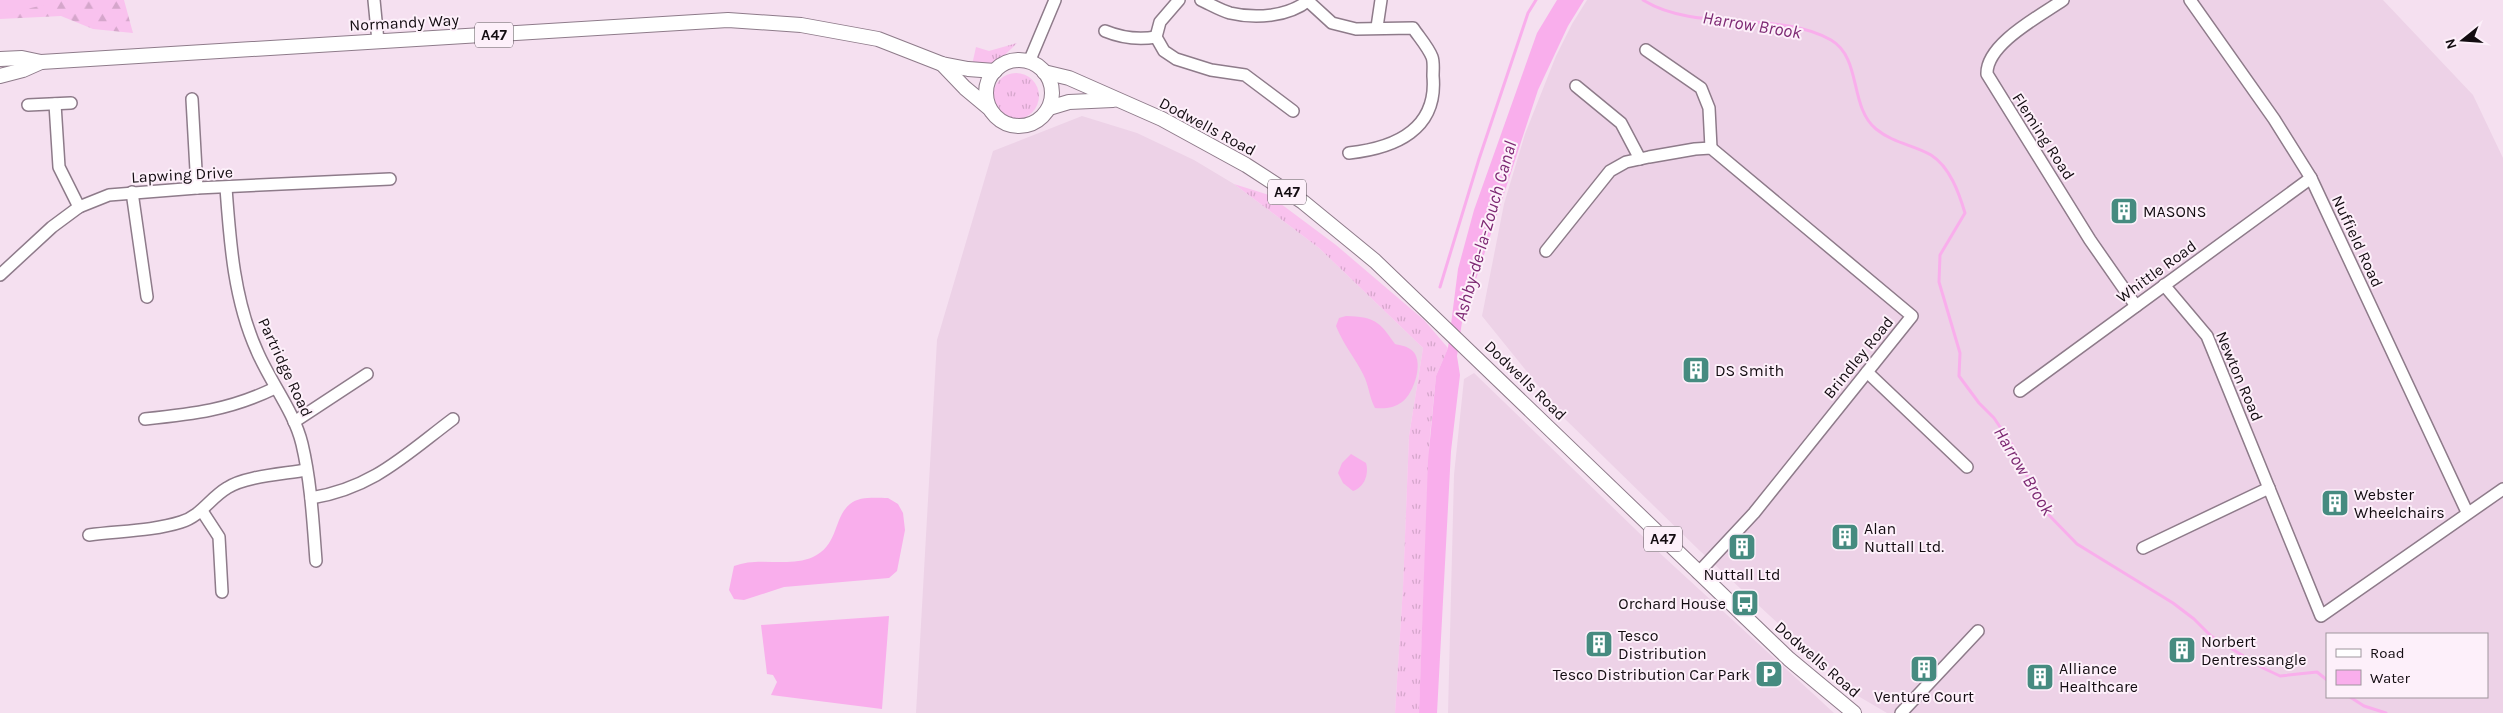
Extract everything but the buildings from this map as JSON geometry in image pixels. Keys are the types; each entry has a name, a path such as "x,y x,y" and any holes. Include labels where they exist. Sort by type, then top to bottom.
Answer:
{"main road":[{"name":"Normandy Way","path":"0,59 22,58 41,62 728,20 801,25 878,39 942,64 968,69 995,71"},
{"path":"1010,61 1029,62 1044,72 1052,89 1049,108 1034,123 1023,126 1003,122 989,108 986,88 995,71 1010,61"},
{"name":"Normandy Way","path":"0,76 23,70 41,62"},
{"name":"Normandy Way","path":"942,64 965,88 989,108"},
{"name":"Dodwells Road","path":"1044,72 1069,78 1162,119 1246,165 1303,202 1375,261 1436,317 1698,573 1789,659 1854,713"},
{"name":"Dodwells Road","path":"1049,108 1069,102 1117,100"}],"street":[{"path":"374,0 378,41"},
{"path":"1029,62 1055,0"},
{"path":"1179,0 1160,22 1156,37 1164,51 1176,59 1211,70 1245,75 1293,111"},
{"path":"1201,0 1229,13 1259,16 1291,12 1308,0 1332,23 1356,28 1413,28 1432,57 1435,94 1422,124 1400,141 1372,150 1349,153"},
{"path":"1377,27 1382,0"},
{"name":"Fleming Road","path":"2063,0 1996,49 1987,64 1987,74 2090,240 2136,306"},
{"name":"Nuffield Road","path":"2190,0 2274,119 2311,178 2467,512"},
{"path":"1105,31 1118,36 1144,39 1156,37"},
{"path":"1546,251 1610,171 1626,162 1695,149 1711,148 1709,108 1701,88 1646,50"},
{"path":"1576,86 1621,123 1640,159"},
{"path":"192,99 197,188"},
{"path":"28,105 71,103"},
{"path":"55,104 59,167 79,207"},
{"name":"Brindley Road","path":"1698,573 1754,513 1912,316 1711,148"},
{"name":"Whittle Road","path":"2020,391 2311,178"},
{"name":"Lapwing Drive","path":"1,274 52,227 79,207 109,195 197,188 390,179"},
{"name":"Partridge Road","path":"226,188 231,256 244,315 256,350 274,388 294,422 302,444 311,498 316,561"},
{"path":"132,192 147,296"},
{"name":"Newton Road","path":"2164,285 2207,336 2321,616 2467,512"},
{"path":"1867,372 1967,467"},
{"path":"294,422 366,374"},
{"path":"145,419 204,413 226,408 274,388"},
{"path":"311,498 335,494 364,484 392,467 453,419"},
{"path":"89,535 182,522 202,510 213,497 229,486 247,480 306,470"},
{"path":"2143,548 2269,488"},
{"path":"2467,512 2503,489"},
{"path":"202,510 219,537 222,592"},
{"path":"1901,713 1978,631"}],"shaded area":[{"path":"1587,0 2383,0 2473,95 2503,158 2503,713 1887,713 1853,693 1699,550 1565,419 1482,316 1504,204 1525,134 1556,56"},
{"path":"1082,116 1137,133 1194,160 1234,184 1319,248 1423,348 1409,436 1403,588 1395,713 916,713 937,340 993,151"},
{"path":"1474,373 1664,557 1834,713 1448,713 1454,475 1464,379"}],"green space":[{"path":"0,0 124,0 133,33 93,29 61,16 0,19"},
{"path":"0,0 66,0 0,15"},
{"path":"1017,43 993,63 972,65 976,47 989,51"},
{"path":"1016,73 1029,77 1035,83 1039,96 1035,109 1029,115 1016,119 1003,115 997,109 993,96 997,83 1003,77"},
{"path":"1234,184 1269,195 1336,245 1424,320 1448,348 1436,376 1430,435 1419,713 1395,713 1403,587 1409,436 1423,348 1319,248"}],"water":[{"name":"Ashby-de-la-Zouch Canal","path":"1557,0 1584,0 1568,26 1538,90 1462,322 1457,356 1460,375 1451,451 1437,713 1419,713 1428,461 1436,376 1448,348 1458,269 1474,210 1537,33"},
{"path":"1346,316 1370,319 1385,330 1395,344 1408,348 1415,354 1418,368 1414,384 1411,392 1396,406 1375,408 1365,378 1336,326 1339,318"},
{"path":"1351,454 1366,463 1367,467 1363,483 1353,491 1343,483 1338,473 1342,463"},
{"path":"888,498 898,504 903,513 905,530 897,571 889,578 784,587 744,600 734,599 729,590 734,566 753,562 794,562 813,557 821,552 832,539 841,516 850,504 863,499"},
{"path":"889,616 882,709 771,695 777,682 773,675 767,674 761,625"}],"waterway":[{"path":"1440,287 1479,159 1528,13 1536,0"},
{"name":"Harrow Brook","path":"1643,0 1664,10 1687,16 1763,23 1810,31 1831,40 1841,48 1852,70 1858,96 1868,120 1883,134 1931,155 1938,160 1949,173 1957,189 1965,213 1940,255 1939,282 1960,353 1959,376 1979,403 1994,418 2013,446 2043,509 2077,544 2173,603 2194,619 2211,636 2263,668 2280,676 2317,672 2326,679"},
{"name":"Harrow Brook","path":"2352,698 2364,706 2386,713"}],"place":[{"name":"MASONS","path":"2124,211"},
{"name":"DS Smith","path":"1696,370"},
{"name":"Webster Wheelchairs","path":"2335,503"},
{"name":"Alan Nuttall Ltd.","path":"1845,537"},
{"name":"Nuttall Ltd","path":"1742,547"},
{"name":"Orchard House","path":"1745,603"},
{"name":"Tesco Distribution","path":"1599,644"},
{"name":"Norbert Dentressangle","path":"2182,650"},
{"name":"Venture Court","path":"1924,669"},
{"name":"Tesco Distribution Car Park","path":"1769,674"},
{"name":"Alliance Healthcare","path":"2040,677"}]}
